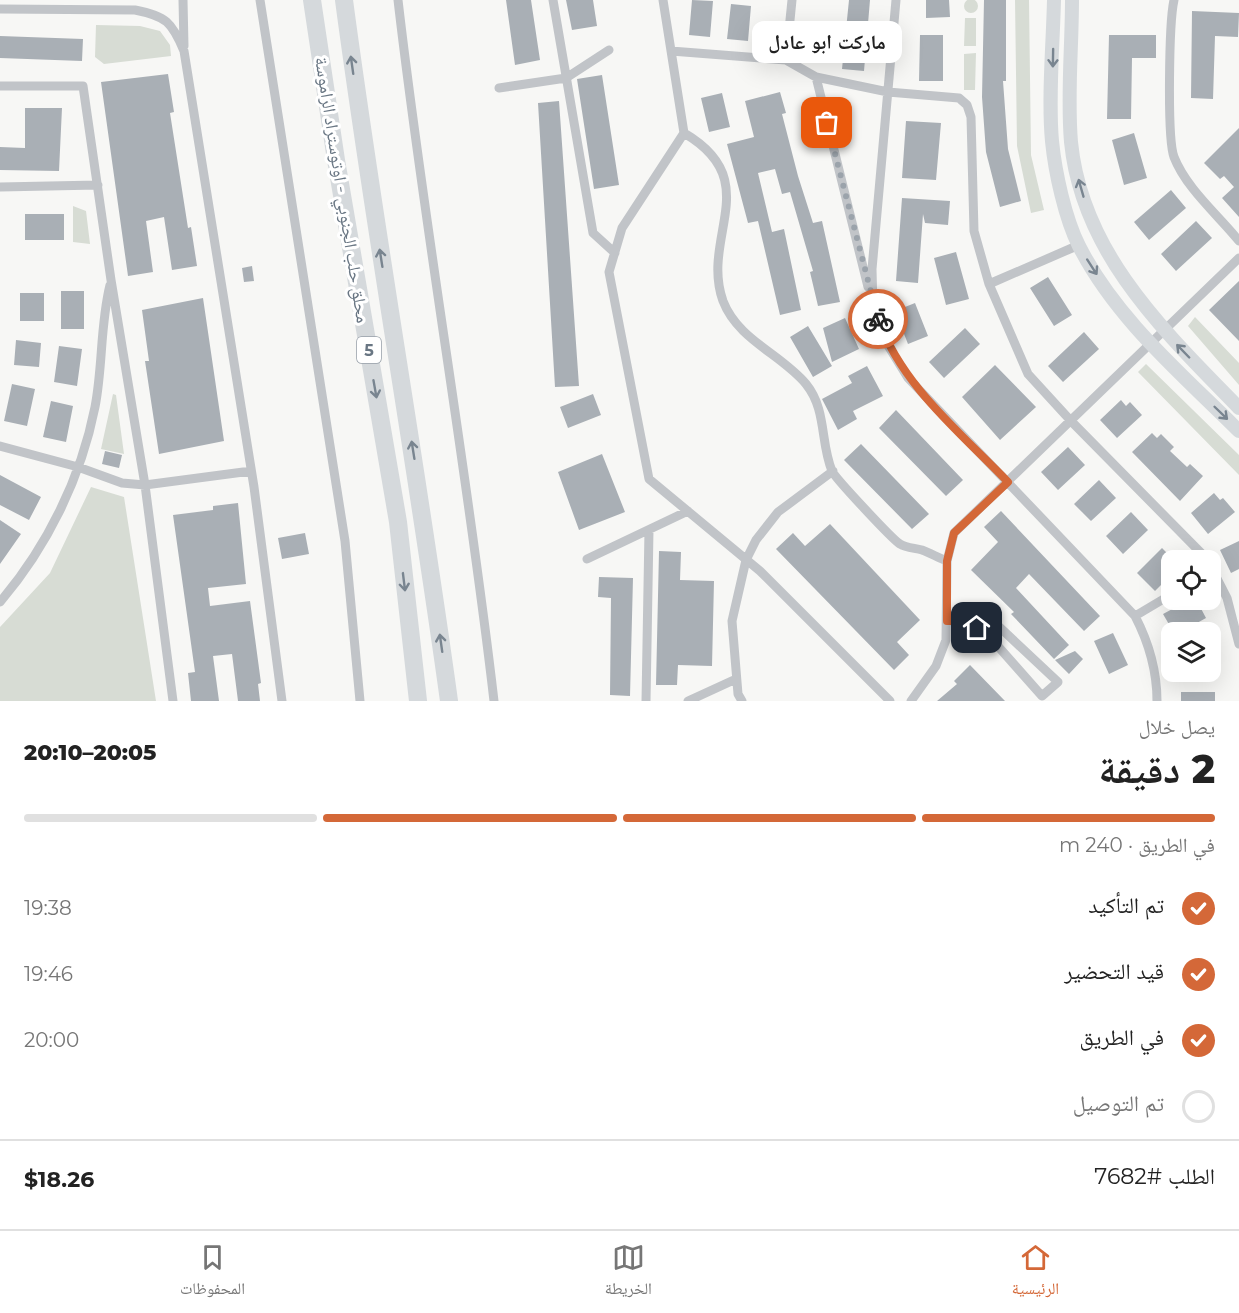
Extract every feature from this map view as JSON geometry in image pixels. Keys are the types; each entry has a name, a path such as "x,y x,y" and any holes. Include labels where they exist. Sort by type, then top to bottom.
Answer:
{"highway":[{"name":"محلق حلب الجنوبي - اوتوستراد الراموسة","path":"312,0 336,160 398,522 418,701"},
{"name":"محلق حلب الجنوبي - اوتوستراد الراموسة","path":"344,0 364,151 425,520 448,701"}],"street":[{"path":"183,0 184,51 251,471 282,701"},
{"path":"260,0 345,541 360,701"},
{"path":"398,0 417,162 481,583 494,701"},
{"path":"553,0 593,233 615,253"},
{"path":"663,0 684,133 622,228 609,272 649,479 746,560 891,701"},
{"path":"786,60 792,0"},
{"path":"873,308 872,269 896,0"},
{"path":"1053,0 1052,140 1060,186 1079,245 1118,306 1150,343 1239,430"},
{"path":"1072,0 1071,142 1088,216 1112,260 1139,302 1239,408"},
{"path":"1174,0 1170,67 1172,154 1181,172 1239,241"},
{"path":"0,9 135,10 156,14 175,28 184,51"},
{"path":"1053,36 1072,35"},
{"path":"499,88 566,78 609,50"},
{"path":"671,51 786,60 816,77 888,92 958,98 967,105 971,117 974,231 989,284 1028,374 1196,550"},
{"path":"816,77 873,308 887,344 909,378 1135,616 1148,640 1157,684 1157,701"},
{"path":"0,86 82,86 145,485 173,701"},
{"path":"684,133 702,143 715,156 727,190 719,270 723,301 731,317 754,342 805,383 823,420 832,471 900,544 947,561"},
{"path":"0,187 98,185"},
{"path":"989,284 1079,245"},
{"path":"911,701 936,666 946,640 947,561 954,533 1239,258"},
{"path":"0,602 42,545 65,501 78,467 95,408 102,359 104,309 111,280"},
{"path":"0,446 78,467 122,483 145,485 251,471"},
{"path":"742,701 736,679 732,621 746,560 756,540 778,512 832,471"},
{"path":"587,559 688,511"},
{"path":"646,701 649,530"},
{"path":"1221,586 1227,598 1239,644"},
{"path":"1135,616 1161,601"},
{"path":"947,621 967,621 993,621 1058,682 1042,696 988,635 967,621"},
{"path":"688,701 736,679"}],"shaded area":[{"path":"971,-1 976,1 978,6 976,11 971,13 966,11 964,6 966,1"},
{"path":"1015,0 1029,0 1031,155 1044,210 1031,213 1017,146"},
{"path":"965,18 976,18 976,46 964,46"},
{"path":"96,25 140,26 160,31 170,45 171,56 104,64 95,57"},
{"path":"976,53 975,90 964,90 964,54"},
{"path":"73,206 86,211 90,244 73,242"},
{"path":"1195,317 1239,363 1239,385 1188,326"},
{"path":"1146,364 1239,455 1239,475 1138,372"},
{"path":"113,394 116,395 124,454 101,449"},
{"path":"91,487 124,497 156,701 0,701 0,627 50,573"}],"building":[{"path":"506,0 531,0 540,60 515,65"},
{"path":"566,0 593,0 597,26 572,30"},
{"path":"692,0 713,1 710,37 689,35"},
{"path":"849,0 870,0 864,71 842,69"},
{"path":"926,0 949,0 950,17 926,18"},
{"path":"984,0 1006,0 1006,81 1003,81 1008,149 1021,201 1000,207 986,152 982,97"},
{"path":"731,4 751,6 748,41 727,39"},
{"path":"1192,11 1239,13 1238,37 1215,36 1213,99 1191,98"},
{"path":"920,35 943,35 943,81 919,81"},
{"path":"1109,35 1156,35 1156,58 1132,58 1131,119 1107,119"},
{"path":"0,36 83,39 82,61 0,58"},
{"path":"168,74 174,112 170,113 188,228 191,227 197,266 172,270 164,217 146,221 153,272 128,276 101,82"},
{"path":"602,75 619,185 594,189 577,79"},
{"path":"780,92 786,113 782,114 798,176 813,223 822,221 840,302 818,306 810,272 813,271 790,192 782,194 775,169 758,173 772,232 784,229 801,310 780,315 758,221 748,223 727,144 754,137 745,101"},
{"path":"722,93 730,127 709,132 701,98"},
{"path":"559,101 579,386 555,387 538,103"},
{"path":"25,108 62,108 59,171 0,170 0,147 25,148"},
{"path":"906,121 941,123 936,180 902,178"},
{"path":"1239,128 1239,217 1222,198 1234,187 1224,176 1220,179 1204,163"},
{"path":"1134,133 1147,178 1124,185 1112,140"},
{"path":"1171,190 1186,208 1149,240 1134,222"},
{"path":"902,198 950,201 948,225 925,223 923,214 918,283 896,281"},
{"path":"25,214 64,214 64,240 25,240"},
{"path":"1196,221 1212,238 1176,271 1161,254"},
{"path":"956,252 969,299 946,305 934,258"},
{"path":"252,266 254,281 244,282 242,268"},
{"path":"1048,277 1072,315 1054,326 1030,288"},
{"path":"1239,281 1239,341 1209,310"},
{"path":"61,291 84,291 84,329 61,329"},
{"path":"20,293 44,293 44,321 20,321"},
{"path":"203,298 224,441 159,454 145,361 149,361 142,310"},
{"path":"915,303 928,336 908,344 895,311"},
{"path":"845,318 859,349 832,362 823,328"},
{"path":"808,326 832,366 813,377 790,337"},
{"path":"965,328 980,344 944,378 929,362"},
{"path":"1084,332 1099,349 1063,382 1048,366"},
{"path":"16,340 41,343 39,367 14,365"},
{"path":"59,346 82,349 77,386 54,382"},
{"path":"995,365 1036,407 1000,440 962,397"},
{"path":"867,366 883,396 853,411 857,419 838,430 822,399 852,383 848,376"},
{"path":"12,384 35,389 27,426 4,421"},
{"path":"593,394 601,415 568,428 560,407"},
{"path":"1121,400 1126,406 1130,402 1142,415 1117,438 1100,420"},
{"path":"51,401 73,406 66,442 43,437"},
{"path":"896,410 963,480 946,496 879,428"},
{"path":"1152,433 1157,438 1161,434 1174,447 1170,451 1187,467 1190,464 1203,476 1180,501 1132,452"},
{"path":"861,444 929,514 912,529 844,460"},
{"path":"1068,447 1085,465 1058,490 1041,472"},
{"path":"105,451 122,455 119,468 102,464"},
{"path":"602,454 625,512 579,530 558,472"},
{"path":"0,475 41,497 29,520 0,505"},
{"path":"1099,480 1116,498 1091,521 1074,504"},
{"path":"1214,493 1220,500 1223,498 1235,512 1208,534 1191,513"},
{"path":"238,503 246,584 208,588 210,606 250,601 261,683 258,684 260,701 238,701 232,654 213,656 219,701 191,701 188,673 195,672 173,515 213,510 213,506"},
{"path":"1001,511 1100,616 1084,631 1029,574 1016,588 1069,645 1054,659 1011,614 1014,612 971,570 998,542 984,527"},
{"path":"1131,512 1148,530 1123,554 1106,536"},
{"path":"0,520 21,534 0,564"},
{"path":"830,524 920,620 897,642 909,655 894,670 776,549 793,533 805,546"},
{"path":"305,533 309,554 282,559 278,538"},
{"path":"1239,541 1239,569 1231,573 1220,550"},
{"path":"1162,548 1164,550 1161,550 1161,585 1155,591 1137,573"},
{"path":"659,551 681,552 680,580 714,581 712,666 678,665 677,685 656,685"},
{"path":"599,577 633,578 630,696 610,695 611,598 598,597"},
{"path":"1170,610 1202,610 1206,618 1199,622 1168,622 1163,614"},
{"path":"1113,633 1128,665 1109,674 1094,641"},
{"path":"1075,651 1083,659 1069,674 1055,660"},
{"path":"970,665 1005,701 937,701 957,684 954,681"},
{"path":"1181,692 1215,692 1215,701 1181,701"}],"way so far":[{"path":"827,123 873,308 878,319"}],"place":[{"name":"ماركت ابو عادل","path":"827,123"}],"route":[{"path":"878,319 887,344 909,378 1008,482 954,533 947,561 947,621 967,621 977,628"}]}
